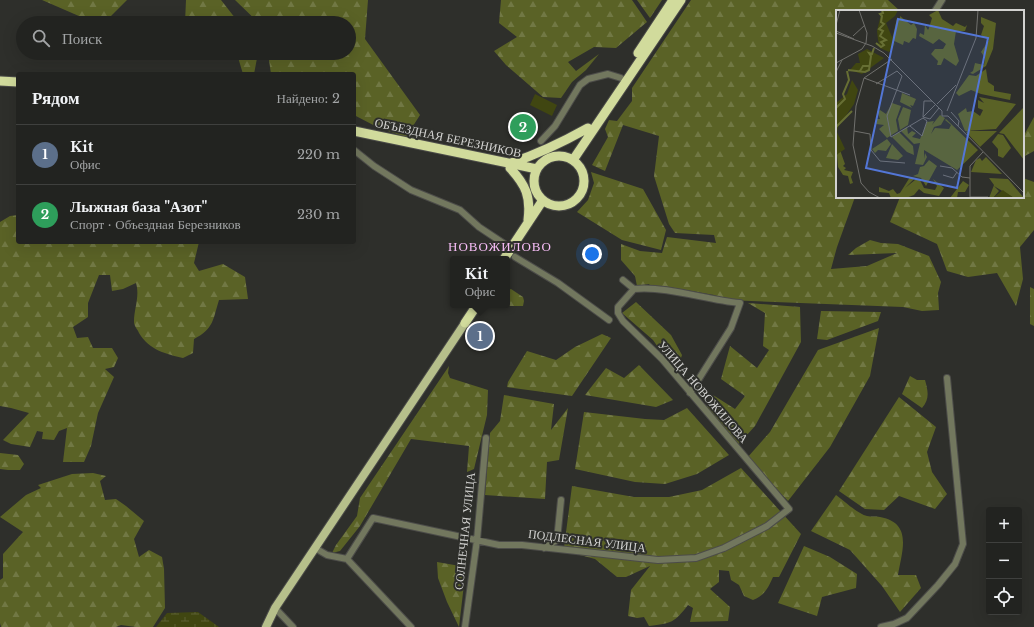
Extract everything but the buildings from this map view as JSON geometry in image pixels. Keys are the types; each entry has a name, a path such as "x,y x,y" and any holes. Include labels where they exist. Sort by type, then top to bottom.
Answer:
{"highway":[{"path":"571,159 588,128 673,0"},
{"path":"571,159 680,0"},
{"path":"0,81 16,82"},
{"path":"0,86 16,87"},
{"path":"528,224 530,206 526,191 510,166 588,128"},
{"name":"ОБЪЕЗДНАЯ БЕРЕЗНИКОВ","path":"356,131 510,166"},
{"name":"ОБЪЕЗДНАЯ БЕРЕЗНИКОВ","path":"356,135 536,171"},
{"path":"561,156 571,159 581,169 584,176 584,185 579,196 570,204 562,206 553,206 544,202 535,190 534,182 536,171 545,160 552,157 561,156"},
{"path":"510,257 528,224 544,202"},
{"path":"510,257 544,202"},
{"path":"465,323 474,308"}],"main road":[{"path":"266,627 275,608 465,323"}],"street":[{"path":"936,10 942,0"},
{"path":"541,141 555,126 580,85 588,79 608,74 621,78"},
{"path":"356,152 374,166 412,190 460,210 479,226 509,247"},
{"path":"510,259 558,283 610,320"},
{"path":"623,280 634,289 644,288 696,294 740,303 731,328 690,393"},
{"name":"УЛИЦА НОВОЖИЛОВА","path":"634,289 618,307 618,313 623,321 662,359 789,509"},
{"path":"881,627 894,624 907,618 938,585 955,564 963,544 947,378"},
{"name":"СОЛНЕЧНАЯ УЛИЦА","path":"465,627 477,540 486,438"},
{"path":"544,548 557,540 561,500"},
{"name":"ПОДЛЕСНАЯ УЛИЦА","path":"347,559 373,518 498,545 522,545 658,560 696,558 724,548 761,529 789,509"},
{"path":"315,548 327,555 347,559 410,627"},
{"path":"275,608 293,627"}],"green space":[{"path":"42,0 127,0 111,16 79,16"},
{"path":"186,0 221,0 234,16 185,16"},
{"path":"235,0 368,0 365,39 420,115 406,137 379,128 356,116 356,72 271,72 269,60 356,60 356,16 252,16"},
{"path":"501,0 632,0 647,22 616,48 594,47 568,62 576,71 599,54 586,70 572,82 561,98 543,97 506,65 494,51 517,37 499,23"},
{"path":"637,0 662,0 650,18"},
{"path":"691,0 888,0 899,10 836,10 836,198 855,198 837,247 831,269 867,266 897,253 848,255 856,248 870,240 881,243 898,244 929,256 941,282 938,293 939,310 922,311 903,307 727,300 714,295 663,286 653,290 649,284 637,286 635,276 621,260 621,244 640,251 662,253 667,237 716,243 714,235 675,233 669,224 654,176 659,136 623,125 605,171 592,165 608,137 605,129 609,120 617,121 632,101 632,88"},
{"path":"239,60 257,60 254,72 242,72"},
{"path":"535,94 557,105 552,116 530,105"},
{"path":"1034,117 1034,151 1024,156 1024,135"},
{"path":"591,172 643,189 666,230 661,250 622,240 577,212 588,200 594,183"},
{"path":"1024,178 1034,182 1034,230 1020,247 1023,279 1016,306 997,273 968,277 947,271 937,244 890,222 900,198 1024,198"},
{"path":"16,215 16,244 199,244 194,263 199,271 223,264 245,277 248,299 219,300 212,323 206,331 194,339 193,353 183,358 158,350 148,344 139,333 134,322 137,298 136,283 123,289 112,291 110,275 99,275 88,303 88,317 73,327 77,338 88,337 93,348 112,348 118,358 114,367 105,369 114,377 98,413 91,446 84,462 63,462 67,428 59,431 54,440 42,439 43,432 37,431 30,447 11,444 3,440 29,413 0,406 0,222 10,216"},
{"path":"1030,287 1034,289 1034,326 1030,324"},
{"path":"510,289 523,297 523,306 510,306"},
{"path":"636,302 671,335 682,355 676,373 653,340 622,313"},
{"path":"748,303 800,307 801,342 755,426 737,446 704,412 713,395 735,409 745,396 721,379 730,346 757,368 769,350 763,346 765,313"},
{"path":"821,311 881,312 878,321 827,340 817,339"},
{"path":"879,328 870,376 830,447 788,501 747,458 770,432 818,350"},
{"path":"602,334 611,338 572,396 507,387 508,382 527,351 556,360 575,347"},
{"path":"639,365 673,400 656,407 585,395 606,368 624,378"},
{"path":"449,366 448,373 450,378 488,390 487,415 474,469 467,472 469,446 411,439 360,526 340,551 332,553 357,516 360,498"},
{"path":"910,376 917,380 925,380 928,395 925,405 922,408 902,394"},
{"path":"504,395 554,404 551,430 568,408 559,460 547,462 545,499 485,495 490,433 500,421"},
{"path":"899,397 936,427 927,452 932,472 947,494 935,509 899,496 884,510 865,509 839,491"},
{"path":"687,408 729,455 697,474 665,484 635,482 575,469 584,412 664,420"},
{"path":"0,453 18,455 24,464 20,470 0,469"},
{"path":"741,468 801,534 779,577 773,577 766,591 753,600 744,596 739,585 731,580 729,571 719,570 719,582 710,589 730,607 728,621 690,622 693,608 688,605 676,619 668,623 649,626 644,617 637,618 628,616 631,590 650,566 626,577 617,577 595,559 576,554 564,548 572,486 634,497 669,497 702,490"},
{"path":"93,473 106,476 100,481 105,500 116,499 144,521 134,539 139,557 149,550 162,557 164,569 165,608 153,627 121,625 116,627 1,627 0,580 3,578 3,554 23,532 0,517 26,495 41,488 38,485 72,474"},
{"path":"836,495 863,515 890,520 897,525 901,532 903,548 898,575 916,575 921,588 900,612 882,586 850,550 811,531"},
{"path":"804,546 830,557 857,574 856,588 822,597 817,616 778,603"},
{"path":"437,562 466,567 459,627 438,578"},
{"path":"198,612 219,627 156,627 167,613"}],"place":[{"name":"Лыжная база \"Азот\"","path":"523,127"},
{"name":"Kit","path":"480,336"}],"district":[{"name":"НОВОЖИЛОВО","path":"500,246"}]}
